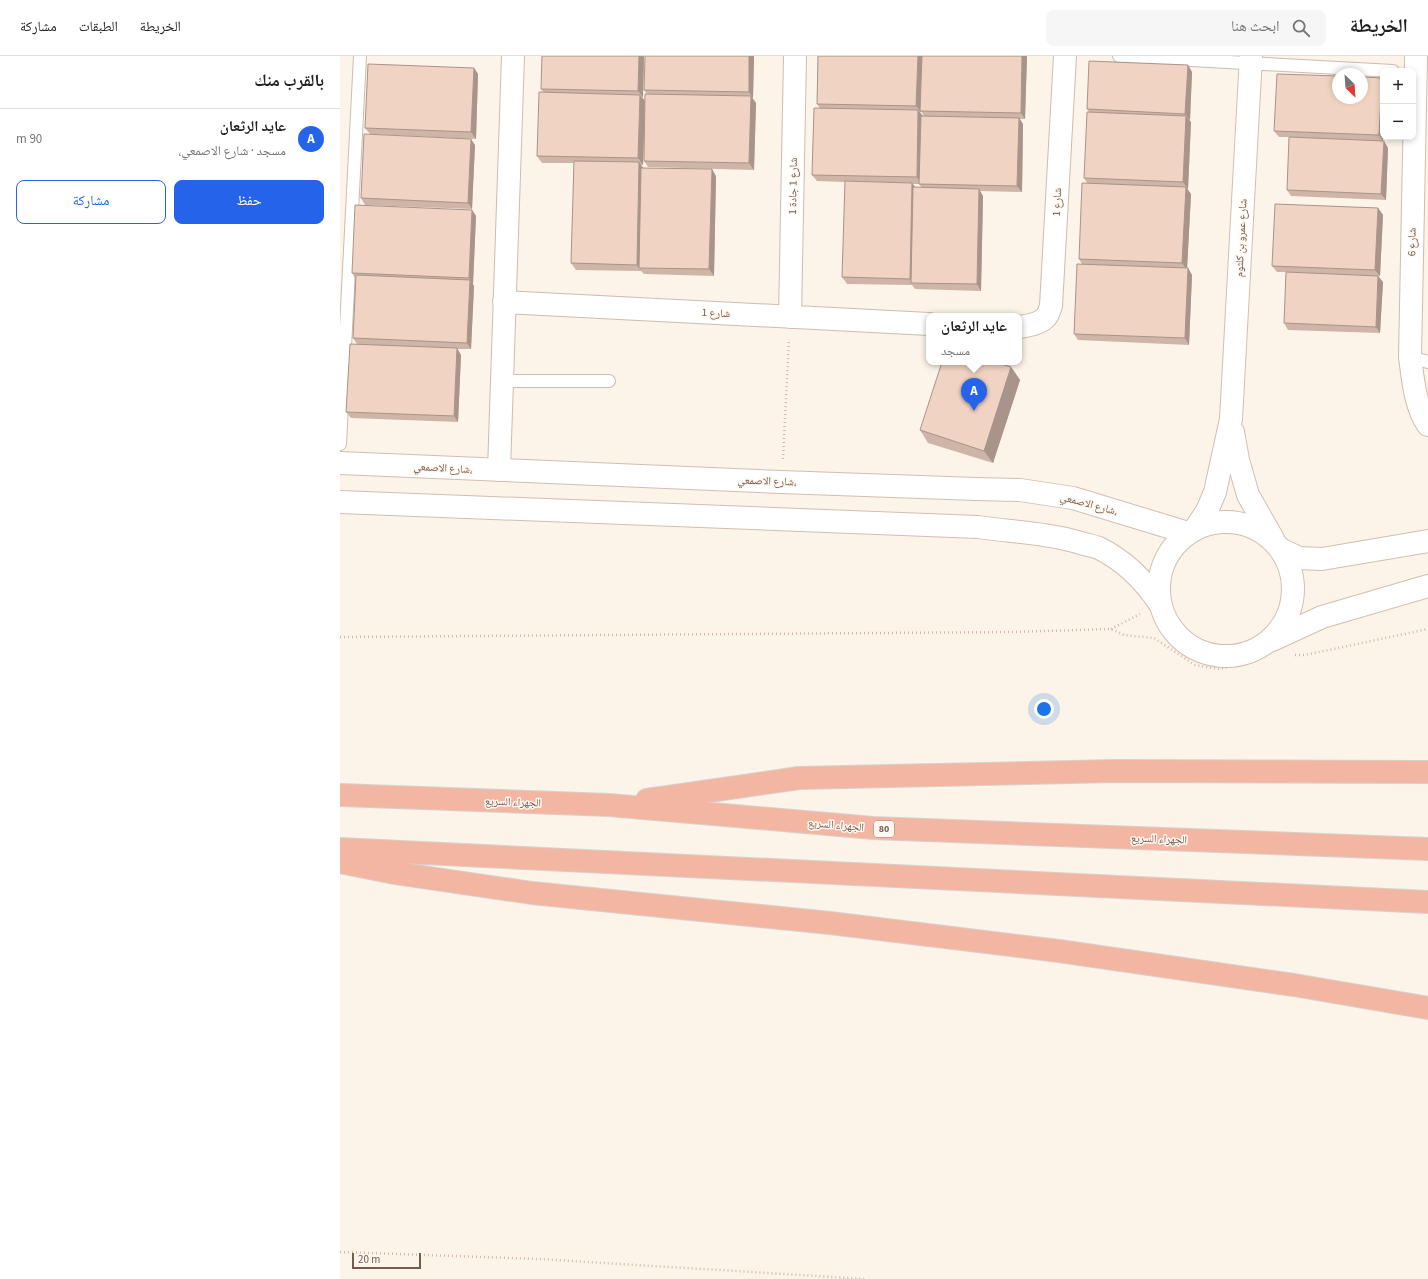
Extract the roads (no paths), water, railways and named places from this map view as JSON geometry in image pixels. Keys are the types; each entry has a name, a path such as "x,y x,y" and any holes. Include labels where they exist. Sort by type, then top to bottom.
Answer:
{"highway":[{"path":"610,805 799,778 1115,772 1428,772"},
{"name":"الجهراء السريع","path":"340,794 610,805 873,828 1428,849"},
{"path":"340,849 1428,902"},
{"path":"340,862 410,875 532,893 830,923 1059,951 1294,985 1428,1008"}],"street":[{"path":"499,470 513,56"},
{"name":"شارع 1 جادة 1","path":"790,317 795,56"},
{"name":"شارع 1","path":"1022,326 1031,325 1046,318 1051,306 1065,56"},
{"name":"شارع عمرو بن كلثوم","path":"1192,531 1207,511 1215,492 1231,420 1251,60"},
{"name":"شارع 6","path":"1418,68 1419,360 1413,385 1422,417 1428,425"},
{"name":"شارع 1","path":"504,302 926,324"},
{"name":"شارع عمرو بن كلثوم","path":"1231,420 1238,460 1248,495 1261,520 1279,547"},
{"name":"شارع الاصمعي،","path":"340,463 781,482 1020,490 1073,498 1192,531"},
{"path":"340,502 978,528 1063,538 1098,548 1121,561 1136,573 1149,588 1160,604 1168,625 1183,642 1203,653 1225,657 1264,650 1293,629 1322,617 1428,586"},
{"path":"1160,604 1159,577 1170,552 1192,531 1216,522 1239,523 1260,531 1279,547 1300,558 1322,559 1428,541"},
{"path":"1264,650 1282,627 1291,608 1293,595 1294,588 1290,567 1279,547"}],"lane":[{"path":"340,444 360,56"},
{"path":"1119,56 1251,60 1380,70"},
{"path":"502,381 609,381"}],"place":[{"name":"عايد الرثعان","path":"974,411"}]}
